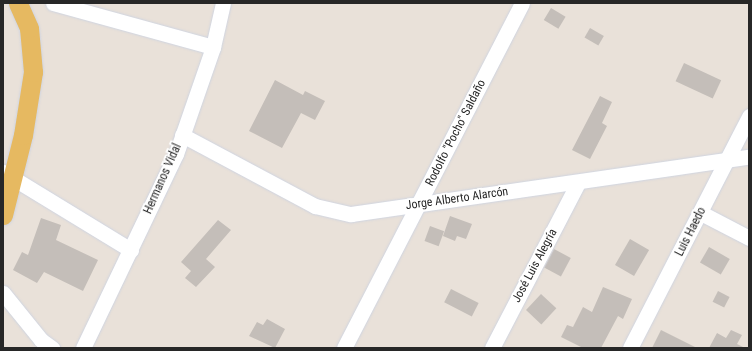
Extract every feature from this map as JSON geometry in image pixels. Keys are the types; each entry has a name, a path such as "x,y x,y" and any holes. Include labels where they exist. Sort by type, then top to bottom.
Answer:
{"main road":[{"path":"3,215 8,175 28,114 33,72 29,28 18,3"}],"street":[{"path":"53,3 213,47"},
{"name":"Hermanos Vidal","path":"83,348 168,172 213,47 223,3"},
{"name":"Rodolfo \"Pocho\" Saldaño","path":"344,348 420,204 522,3"},
{"name":"Luis Haedo","path":"630,348 701,213 749,116"},
{"name":"Jorge Alberto Alarcón","path":"182,135 315,206 336,212 351,214 578,183 749,157"},
{"path":"8,175 131,250"},
{"name":"José Luis Alegría","path":"492,348 578,183"},
{"path":"701,213 749,238"},
{"path":"3,293 41,340 52,348"}],"building":[{"path":"551,8 566,17 558,29 544,20"},
{"path":"590,28 604,36 598,46 584,38"},
{"path":"684,63 721,80 713,98 676,81"},
{"path":"275,80 303,95 305,91 325,101 315,120 301,113 282,148 249,131"},
{"path":"600,96 612,102 602,123 607,126 590,159 572,150"},
{"path":"450,216 472,224 466,239 457,236 455,241 443,236"},
{"path":"41,218 61,225 56,240 98,260 83,291 44,272 37,283 13,270 22,252 28,255"},
{"path":"218,220 231,230 206,259 215,267 196,287 185,278 191,271 181,262"},
{"path":"430,226 444,231 439,246 425,241"},
{"path":"630,239 649,250 634,276 615,265"},
{"path":"709,247 730,259 721,275 700,263"},
{"path":"554,249 571,258 561,276 544,268"},
{"path":"603,287 632,299 623,319 618,316 601,348 583,348 561,337 567,325 573,327 583,307 592,312"},
{"path":"451,289 479,303 472,316 444,302"},
{"path":"718,291 730,297 724,308 713,302"},
{"path":"541,294 556,308 541,324 526,310"},
{"path":"267,319 285,329 275,348 249,336 257,322 263,325"},
{"path":"661,330 697,348 652,348"},
{"path":"731,330 742,335 737,344 745,348 709,348 717,333 726,338"}]}
